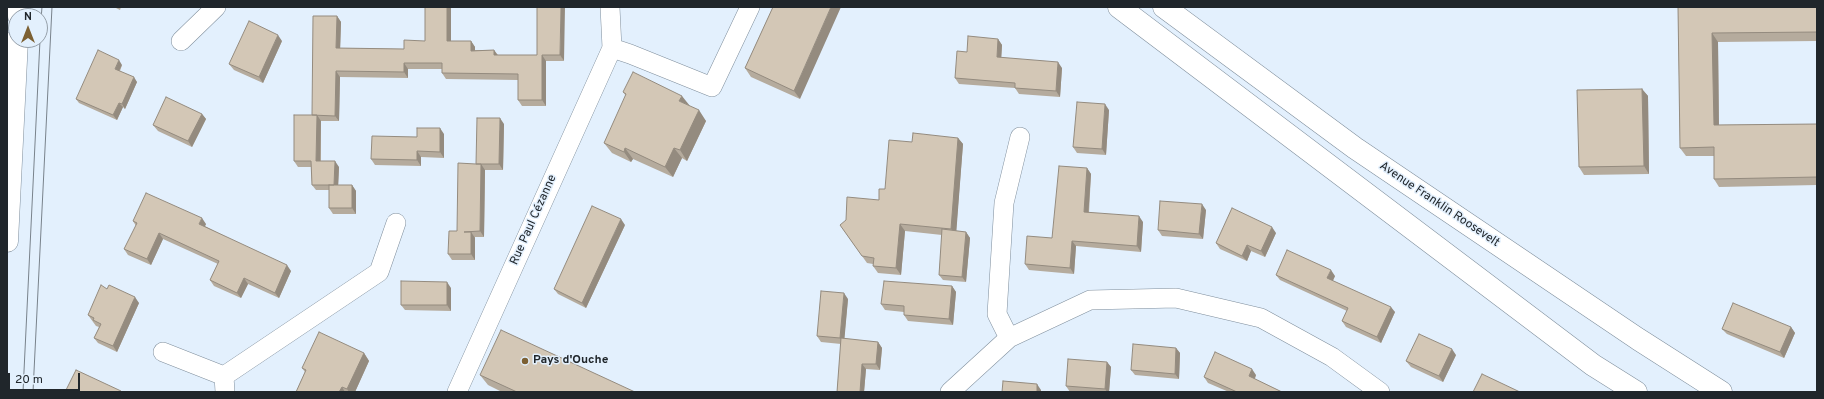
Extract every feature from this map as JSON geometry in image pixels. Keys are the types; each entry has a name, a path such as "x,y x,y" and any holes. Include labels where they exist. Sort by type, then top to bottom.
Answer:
{"street":[{"path":"181,41 216,7"},
{"name":"Rue Paul Cézanne","path":"456,392 612,48 610,7"},
{"path":"612,48 712,87 750,7"},
{"path":"1119,7 1593,365 1636,392"},
{"name":"Avenue Franklin Roosevelt","path":"1164,7 1355,148 1638,339 1721,392"},
{"path":"7,241 8,198 17,48"},
{"path":"1009,338 997,314 1004,203 1020,137"},
{"path":"163,352 224,384 379,272 396,224"},
{"path":"950,392 1009,338 1090,300 1176,298 1261,318 1332,358 1380,392"}],"building":[{"path":"425,7 447,7 447,41 471,41 471,51 494,50 494,55 537,55 537,7 561,7 560,55 542,55 542,100 518,100 518,74 442,73 442,63 404,63 404,72 336,71 335,116 312,115 313,16 337,16 336,48 404,49 404,40 425,41"},
{"path":"773,7 831,7 794,91 745,68"},
{"path":"1678,7 1817,7 1817,32 1712,33 1714,125 1817,124 1817,177 1714,179 1714,147 1680,148"},
{"path":"249,21 278,35 259,77 229,64"},
{"path":"968,36 998,39 997,57 1058,62 1056,91 1015,88 1015,83 955,78 957,51 967,52"},
{"path":"98,50 119,60 115,69 134,77 122,104 119,103 113,115 76,99"},
{"path":"633,72 682,96 679,101 699,110 680,150 674,148 665,167 625,148 624,152 604,143 626,94 623,92"},
{"path":"1642,89 1644,166 1579,167 1577,90"},
{"path":"166,97 202,114 188,141 153,125"},
{"path":"1077,102 1105,104 1102,149 1073,147"},
{"path":"294,115 317,115 316,161 335,161 334,185 312,185 311,161 294,161"},
{"path":"477,118 500,118 499,164 481,164 480,231 464,232 471,232 471,254 448,254 449,231 457,231 458,163 476,164"},
{"path":"417,128 440,128 440,152 417,151 417,160 371,159 372,136 417,137"},
{"path":"913,133 958,138 951,229 900,224 896,268 873,266 874,258 862,256 840,225 846,220 847,197 879,200 879,189 885,189 889,140 912,142"},
{"path":"1059,166 1087,168 1084,212 1139,216 1137,246 1072,241 1070,268 1025,264 1027,236 1052,238"},
{"path":"329,185 352,185 352,208 329,208"},
{"path":"146,193 202,218 199,224 287,265 275,293 244,278 237,293 210,280 219,261 159,233 147,259 124,249 137,223 133,221"},
{"path":"1160,201 1202,204 1199,234 1158,230"},
{"path":"592,206 621,219 582,303 554,289"},
{"path":"1232,208 1272,227 1261,251 1247,245 1242,256 1216,243"},
{"path":"942,229 966,232 962,277 939,275"},
{"path":"1287,250 1331,270 1327,278 1391,307 1377,337 1342,321 1348,308 1276,275"},
{"path":"401,281 447,282 447,305 401,305"},
{"path":"884,281 952,286 949,319 904,315 904,306 881,304"},
{"path":"101,285 107,289 109,285 135,297 113,346 94,338 101,324 93,320 94,318 88,315"},
{"path":"821,291 844,293 840,338 817,336"},
{"path":"1733,303 1791,327 1780,352 1722,329"},
{"name":"Pays d'Ouche","path":"501,330 635,392 517,392 480,375"},
{"path":"319,332 364,353 347,389 342,387 339,392 296,392 306,370 302,368"},
{"path":"1419,334 1452,349 1439,376 1406,361"},
{"path":"841,338 878,342 876,364 862,364 860,392 837,392"},
{"path":"1133,344 1176,348 1175,374 1131,370"},
{"path":"1215,352 1252,369 1249,376 1282,392 1237,392 1204,377"},
{"path":"1068,359 1107,362 1105,389 1066,386"},
{"path":"76,370 121,391 121,392 65,392"},
{"path":"1482,374 1520,392 1473,392"},
{"path":"1003,381 1037,384 1037,392 1002,392"}],"tram line":[{"path":"33,392 52,7"},
{"path":"23,392 40,48"}],"place":[{"name":"Pays d'Ouche","path":"525,361"}]}
